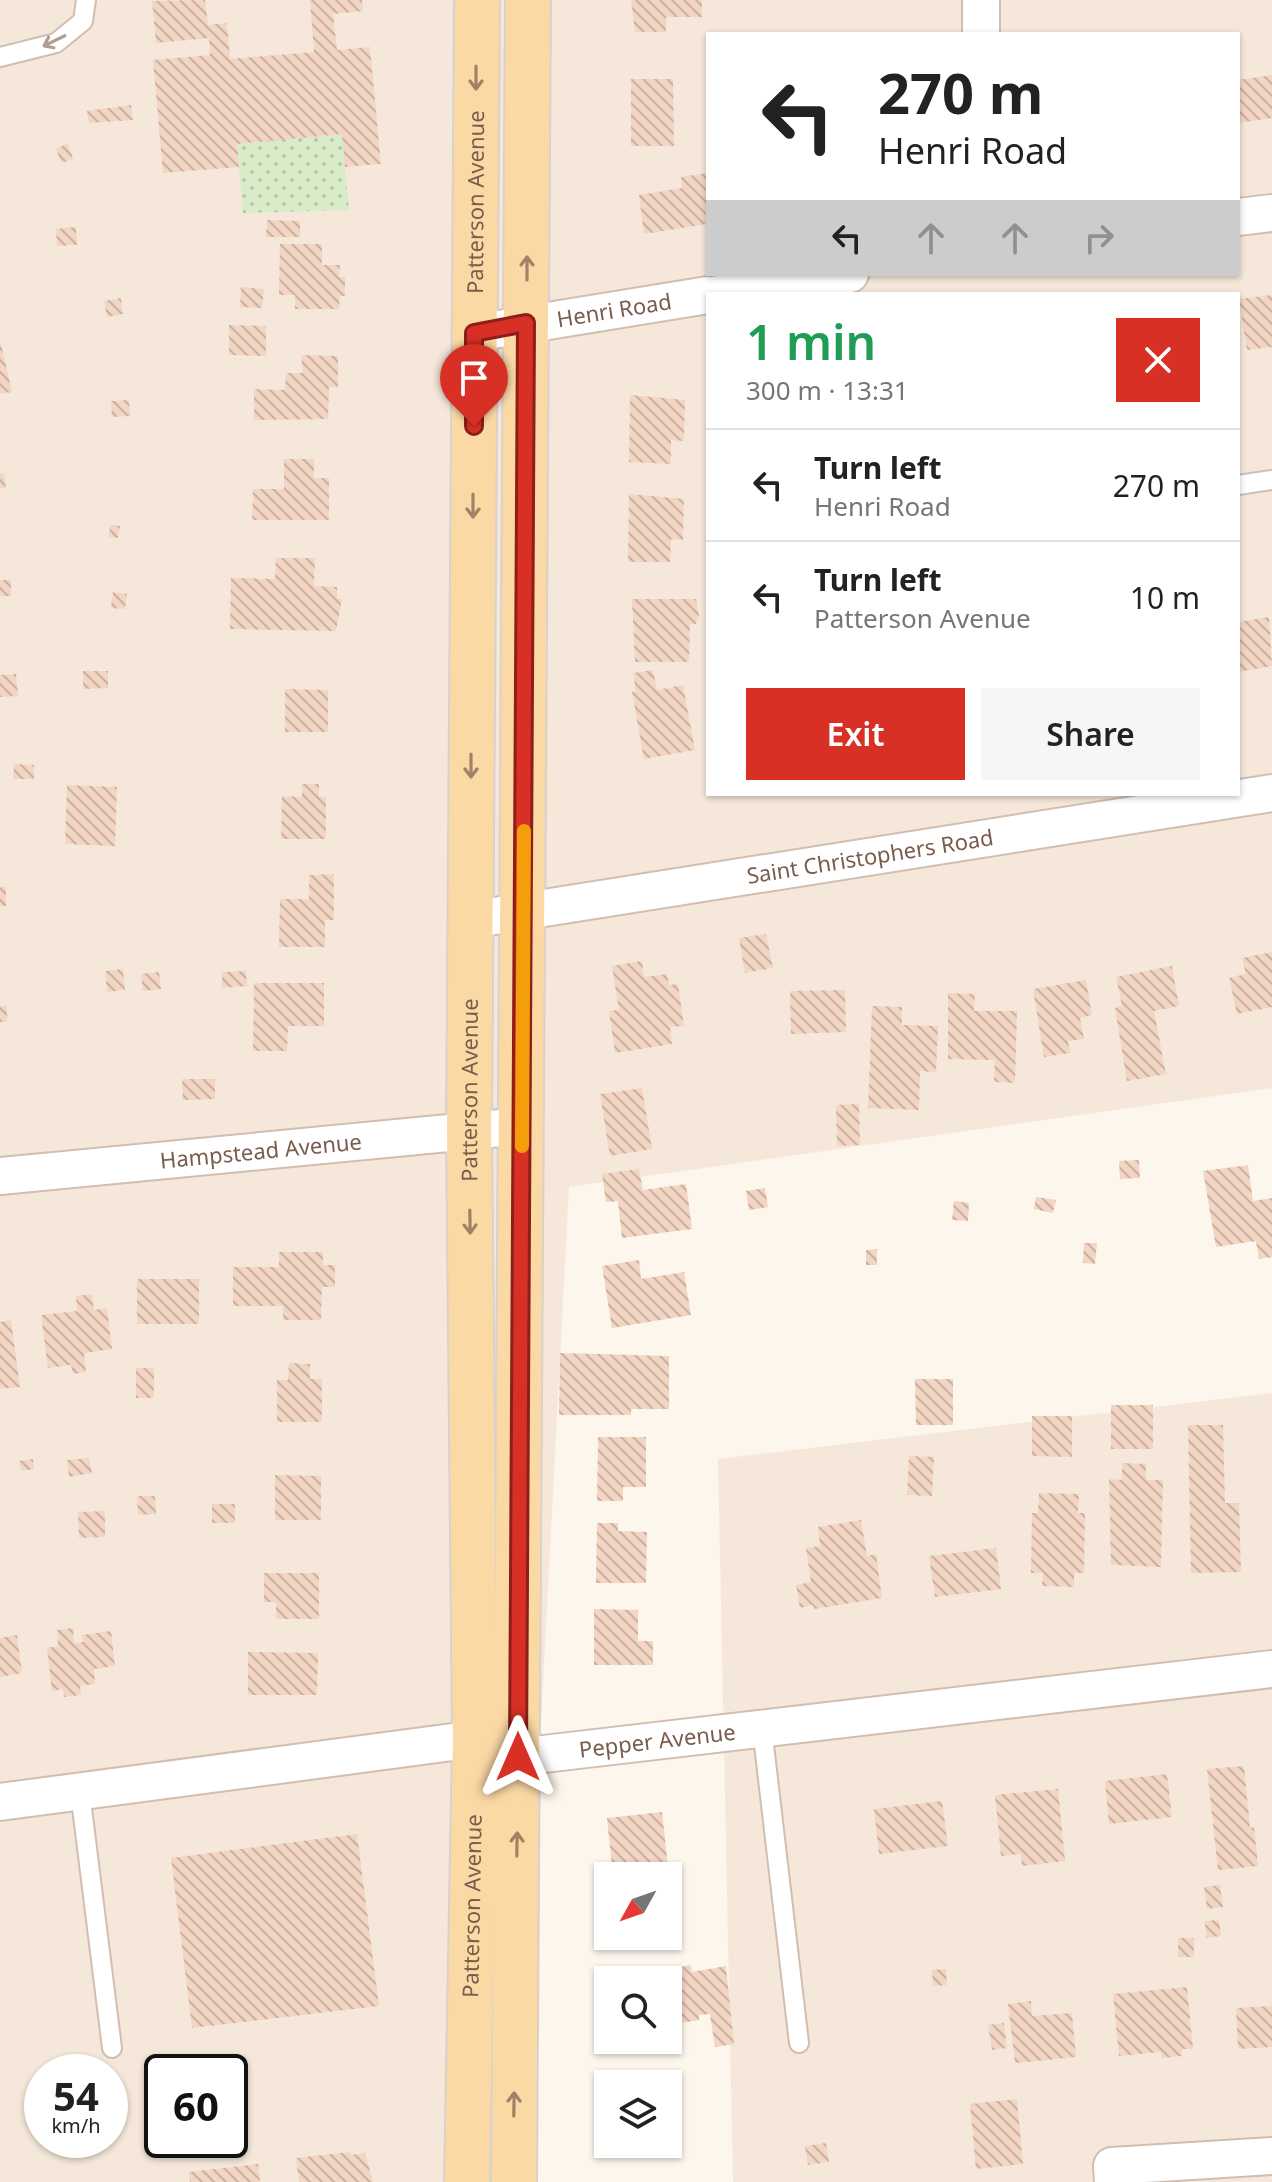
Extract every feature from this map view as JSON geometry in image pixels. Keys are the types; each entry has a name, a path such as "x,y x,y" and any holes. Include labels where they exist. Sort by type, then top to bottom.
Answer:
{"main road":[{"name":"Patterson Avenue","path":"467,2182 475,1739 469,920 477,0"},
{"name":"Patterson Avenue","path":"514,2182 528,0"}],"street":[{"path":"981,0 981,32"},
{"path":"1240,217 1272,213"},
{"path":"731,292 837,276"},
{"name":"Henri Road","path":"474,333 706,295"},
{"name":"Saint Christophers Road","path":"469,920 1272,793"},
{"name":"Hampstead Avenue","path":"0,1176 522,1126"},
{"name":"Pepper Avenue","path":"475,1739 518,1757 1272,1669"},
{"path":"0,1802 475,1739"},
{"path":"1112,2174 1272,2156"}],"lane":[{"path":"0,57 56,43 83,21 86,0"},
{"path":"1240,485 1272,480"},
{"path":"762,1728 799,2043"},
{"path":"80,1792 112,2048"}],"shaded area":[{"path":"0,0 1272,0 1272,1088 569,1187 517,2182 0,2182"},
{"path":"1272,1393 1272,2182 733,2182 718,1459"}],"green space":[{"path":"342,134 349,210 243,213 237,144"}],"building":[{"path":"205,0 208,25 227,23 230,59 314,52 310,0 362,0 363,11 333,14 337,50 370,47 381,164 345,167 342,134 237,144 239,167 163,173 153,60 210,55 209,38 156,43 152,1"},
{"path":"631,0 702,0 702,17 666,17 666,32 635,32"},
{"path":"1272,75 1272,118 1240,123 1240,80"},
{"path":"631,79 673,79 674,146 631,146"},
{"path":"131,105 133,120 89,123 87,111"},
{"path":"68,144 73,159 61,163 56,148"},
{"path":"706,173 706,224 644,234 639,195 682,188 681,177"},
{"path":"267,220 300,221 300,237 266,237"},
{"path":"76,227 77,245 57,246 56,229"},
{"path":"280,244 322,244 322,265 340,265 339,277 345,277 345,296 340,296 339,309 295,309 295,295 279,295"},
{"path":"241,287 264,289 262,308 240,307"},
{"path":"1272,295 1272,347 1247,350 1240,299"},
{"path":"121,298 123,314 107,317 104,301"},
{"path":"229,325 266,326 266,356 229,355"},
{"path":"0,340 12,392 0,394"},
{"path":"301,355 338,356 338,387 329,387 328,419 254,420 254,389 285,390 286,373 303,373"},
{"path":"630,395 685,400 684,441 671,440 671,464 629,462"},
{"path":"129,400 130,416 112,417 111,401"},
{"path":"284,459 314,459 314,478 329,478 329,520 252,520 253,489 284,489"},
{"path":"4,473 6,488 0,488 0,474"},
{"path":"629,494 684,499 683,540 671,539 670,562 628,562"},
{"path":"110,525 120,526 118,538 109,537"},
{"path":"276,558 315,558 314,586 337,587 337,599 342,599 336,631 230,629 231,578 275,579"},
{"path":"0,580 11,580 11,596 0,596"},
{"path":"113,592 127,594 125,609 111,608"},
{"path":"632,599 696,599 699,615 696,624 690,624 689,662 635,662"},
{"path":"1269,617 1272,666 1240,672 1240,622"},
{"path":"653,670 657,690 683,685 695,750 644,759 632,692 636,691 633,673"},
{"path":"83,671 108,671 108,688 83,689"},
{"path":"16,674 18,696 0,697 0,675"},
{"path":"285,689 328,690 328,732 285,732"},
{"path":"14,764 34,765 34,779 13,779"},
{"path":"302,784 319,784 319,797 326,797 326,839 281,839 282,796 302,797"},
{"path":"67,785 117,787 115,846 65,844"},
{"path":"334,874 334,920 325,920 325,947 279,947 280,899 309,899 309,875"},
{"path":"0,887 6,887 6,906 0,906"},
{"path":"766,934 773,968 745,973 739,938"},
{"path":"1272,952 1272,1007 1237,1014 1229,978 1246,974 1242,958"},
{"path":"642,961 644,977 667,974 669,985 678,984 684,1026 670,1027 672,1044 615,1053 609,1011 619,1010 612,966"},
{"path":"1172,966 1179,1006 1154,1011 1166,1074 1127,1081 1115,1008 1122,1006 1116,977"},
{"path":"123,969 125,990 107,992 105,971"},
{"path":"246,971 247,986 222,988 222,972"},
{"path":"159,972 161,989 143,991 141,974"},
{"path":"1086,980 1092,1015 1080,1018 1084,1039 1068,1041 1070,1053 1044,1057 1033,989"},
{"path":"254,983 324,983 324,1026 288,1026 287,1051 253,1051"},
{"path":"845,990 846,1032 791,1034 790,991"},
{"path":"948,993 975,994 974,1011 1017,1011 1015,1083 994,1082 995,1060 948,1059"},
{"path":"0,1006 7,1006 7,1022 0,1022"},
{"path":"872,1006 902,1007 902,1025 938,1026 936,1072 920,1071 919,1110 868,1108"},
{"path":"182,1079 215,1079 215,1099 183,1100"},
{"path":"642,1088 652,1149 610,1156 600,1094"},
{"path":"859,1104 860,1145 837,1146 836,1105"},
{"path":"1139,1160 1140,1178 1120,1179 1119,1161"},
{"path":"1248,1165 1253,1201 1272,1198 1272,1257 1259,1259 1256,1241 1216,1247 1203,1171"},
{"path":"639,1169 643,1190 686,1184 692,1229 622,1238 618,1201 606,1202 602,1174"},
{"path":"765,1188 768,1207 749,1210 746,1191"},
{"path":"1036,1197 1056,1200 1053,1213 1034,1209"},
{"path":"954,1201 969,1203 968,1221 952,1220"},
{"path":"1084,1243 1097,1243 1095,1264 1083,1263"},
{"path":"877,1249 877,1265 866,1265 866,1250"},
{"path":"279,1252 323,1252 323,1265 335,1265 335,1287 322,1287 321,1320 283,1320 283,1306 233,1306 233,1267 279,1267"},
{"path":"639,1260 641,1279 684,1272 691,1315 612,1328 602,1266"},
{"path":"137,1279 199,1279 199,1324 137,1324"},
{"path":"92,1294 94,1310 107,1308 112,1349 84,1353 86,1372 73,1374 71,1365 48,1368 41,1315 77,1311 76,1296"},
{"path":"11,1320 20,1387 0,1389 0,1322"},
{"path":"560,1353 669,1356 669,1409 631,1409 631,1415 559,1415"},
{"path":"289,1363 310,1364 310,1379 322,1379 322,1422 277,1422 277,1380 288,1380"},
{"path":"136,1368 154,1368 154,1398 136,1398"},
{"path":"915,1379 953,1379 953,1425 916,1425"},
{"path":"1111,1405 1153,1405 1153,1449 1111,1449"},
{"path":"1032,1416 1072,1416 1072,1457 1032,1456"},
{"path":"1188,1425 1223,1425 1225,1503 1239,1503 1241,1572 1191,1573"},
{"path":"598,1437 646,1437 646,1487 623,1487 623,1501 597,1501"},
{"path":"909,1456 934,1457 932,1496 907,1495"},
{"path":"89,1458 92,1473 69,1477 67,1460"},
{"path":"33,1459 34,1469 21,1471 19,1461"},
{"path":"1122,1463 1146,1464 1146,1480 1163,1480 1161,1567 1111,1565 1109,1479 1122,1480"},
{"path":"275,1475 321,1476 321,1520 275,1520"},
{"path":"1039,1493 1079,1494 1078,1513 1085,1513 1084,1573 1074,1573 1074,1587 1042,1586 1043,1573 1031,1573 1032,1513 1038,1513"},
{"path":"137,1496 155,1496 156,1514 138,1515"},
{"path":"212,1504 235,1504 235,1523 212,1523"},
{"path":"105,1511 105,1537 79,1538 78,1512"},
{"path":"861,1520 867,1556 876,1554 882,1598 814,1609 813,1605 800,1608 796,1585 811,1582 806,1548 820,1546 818,1527"},
{"path":"597,1523 618,1523 618,1531 647,1532 646,1583 596,1583"},
{"path":"996,1548 1001,1589 935,1597 929,1556"},
{"path":"264,1573 319,1573 319,1619 276,1619 276,1602 264,1602"},
{"path":"594,1609 638,1610 638,1641 653,1641 653,1665 594,1665"},
{"path":"73,1628 74,1643 83,1642 82,1635 111,1631 115,1666 94,1669 95,1684 80,1686 81,1695 64,1697 63,1689 52,1691 47,1648 58,1646 57,1630"},
{"path":"17,1635 22,1673 0,1677 0,1638"},
{"path":"248,1652 318,1653 317,1695 248,1695"},
{"path":"1244,1766 1250,1828 1254,1827 1258,1866 1218,1870 1207,1769"},
{"path":"1167,1774 1172,1817 1109,1824 1105,1781"},
{"path":"1058,1789 1065,1861 1022,1866 1021,1854 1001,1856 995,1795"},
{"path":"942,1801 948,1846 879,1854 874,1809"},
{"path":"662,1812 667,1862 612,1862 607,1818"},
{"path":"357,1834 379,2006 192,2028 171,1858"},
{"path":"1220,1885 1223,1907 1207,1909 1204,1887"},
{"path":"1219,1920 1221,1936 1206,1938 1205,1921"},
{"path":"1178,1938 1194,1938 1194,1957 1178,1957"},
{"path":"691,1965 692,1972 726,1966 734,2044 715,2047 710,2014 699,2015 699,2020 682,2023 682,1967"},
{"path":"946,1969 947,1985 933,1986 932,1970"},
{"path":"1187,1987 1193,2049 1182,2049 1182,2056 1162,2058 1161,2052 1119,2056 1113,1994"},
{"path":"1031,2001 1032,2016 1072,2013 1076,2057 1015,2063 1008,2004"},
{"path":"1272,2006 1272,2047 1238,2049 1236,2008"},
{"path":"1004,2023 1007,2048 992,2050 988,2025"},
{"path":"1017,2099 1023,2164 976,2169 970,2104"},
{"path":"826,2143 829,2162 808,2165 805,2146"},
{"path":"350,2152 351,2155 365,2153 373,2182 299,2182 296,2158"},
{"path":"258,2164 260,2182 190,2182 189,2172"}],"slow traffic":[{"path":"522,1146 524,831"}],"route":[{"path":"474,426 474,333 526,323 518,1757"}]}
